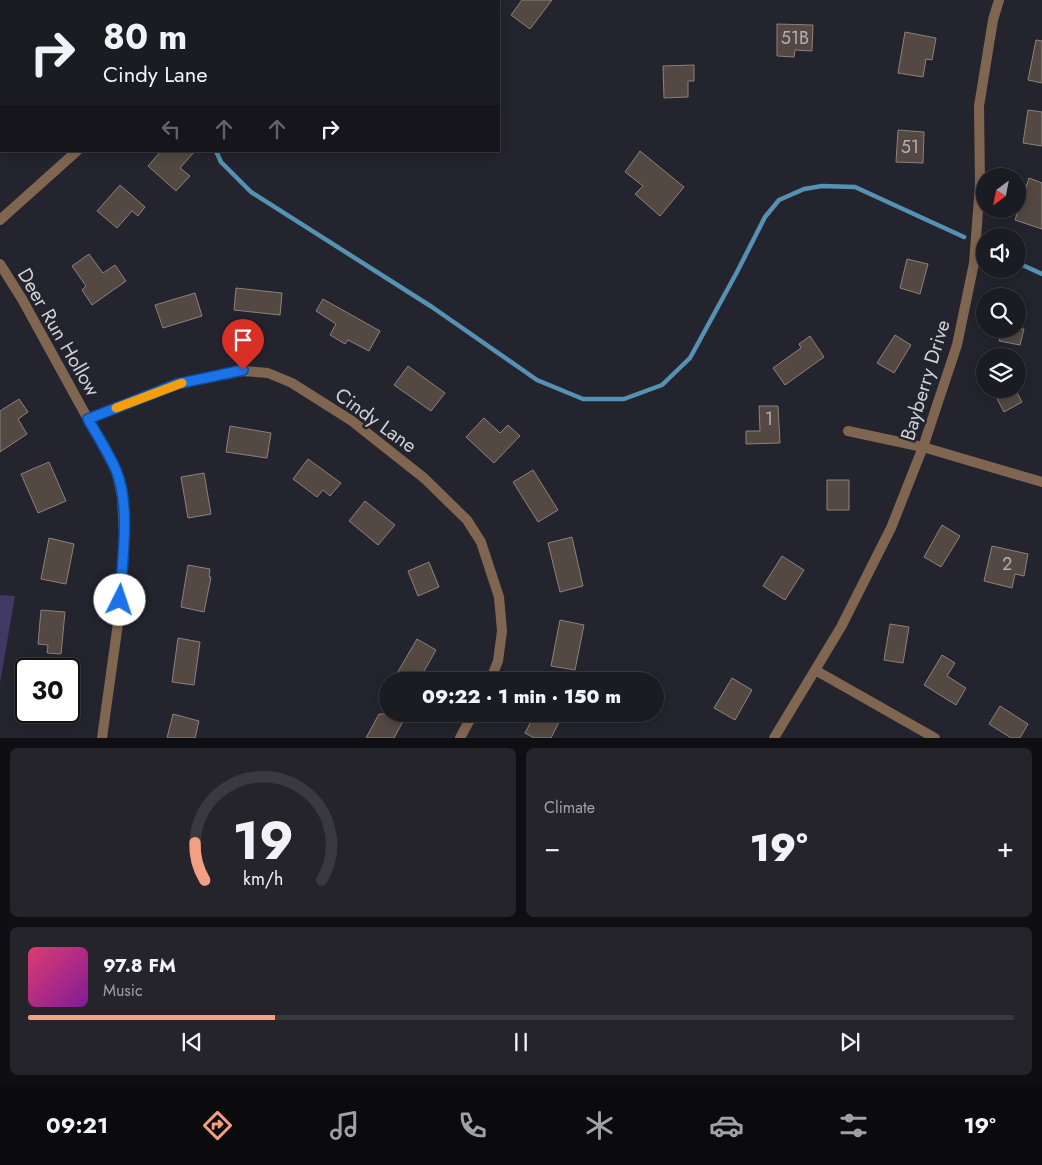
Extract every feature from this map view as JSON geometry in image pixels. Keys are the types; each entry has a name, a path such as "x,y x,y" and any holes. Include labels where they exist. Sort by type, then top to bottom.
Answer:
{"street":[{"name":"Bayberry Drive","path":"774,738 841,626 891,528 923,447 957,345 974,263 980,185 979,106 993,20 999,0"},
{"path":"0,220 77,152"},
{"name":"Deer Run Hollow","path":"0,264 22,299 116,470 122,497 124,536 119,616 102,738"},
{"name":"Cindy Lane","path":"88,419 177,384 243,370 268,373 292,383 352,421 424,478 467,520 481,542 500,597 502,632 498,661 494,672"},
{"path":"848,431 923,447 1042,482"},
{"path":"815,670 935,738"},
{"path":"460,738 469,722"}],"shaded area":[{"path":"0,595 15,596 0,683"}],"building":[{"path":"522,0 552,0 530,29 511,15"},
{"path":"777,24 813,25 812,51 795,50 794,57 777,56"},
{"path":"905,32 936,38 932,60 926,59 923,77 898,73"},
{"path":"1036,40 1042,41 1042,83 1028,80"},
{"path":"694,65 694,81 688,81 688,97 664,98 663,66"},
{"path":"1028,110 1042,112 1042,146 1023,143"},
{"path":"898,130 924,132 923,163 896,162"},
{"path":"640,151 684,187 660,216 635,194 643,186 625,172"},
{"path":"160,152 194,152 180,168 190,176 176,191 148,166"},
{"path":"1029,178 1042,183 1042,229 1015,220 1016,218 1026,218 1026,187"},
{"path":"120,185 145,207 138,216 132,211 117,228 97,211"},
{"path":"89,254 103,273 115,265 126,281 92,305 82,290 86,286 72,266"},
{"path":"907,259 928,264 920,294 900,288"},
{"path":"236,288 282,293 280,315 234,310"},
{"path":"195,293 202,316 163,328 155,305"},
{"path":"323,299 380,331 369,351 348,340 345,344 330,335 336,324 316,311"},
{"path":"895,335 911,345 894,373 877,363"},
{"path":"810,336 824,357 785,385 773,368 801,348 799,344"},
{"path":"1000,338 1022,338 1020,345 999,341"},
{"path":"408,366 445,393 431,411 394,385"},
{"path":"997,398 1020,398 1022,402 1004,412"},
{"path":"19,399 28,412 18,419 27,434 0,452 0,411"},
{"path":"759,406 778,406 780,443 746,444 746,431 760,431"},
{"path":"484,418 500,433 508,425 520,436 494,463 466,437"},
{"path":"230,426 271,433 267,458 226,452"},
{"path":"308,459 341,483 330,496 323,490 317,497 293,479"},
{"path":"49,462 66,501 38,513 21,474"},
{"path":"533,470 558,510 538,522 513,482"},
{"path":"204,473 211,514 188,518 181,477"},
{"path":"827,480 849,480 849,510 827,510"},
{"path":"365,501 395,525 378,545 349,521"},
{"path":"942,525 960,536 941,567 924,557"},
{"path":"572,537 583,586 560,592 548,543"},
{"path":"49,538 74,544 66,584 41,579"},
{"path":"992,546 1028,554 1024,576 1015,574 1012,588 984,581"},
{"path":"782,556 804,570 785,600 763,586"},
{"path":"429,562 439,587 418,596 408,571"},
{"path":"188,565 210,569 209,577 211,577 204,612 181,607"},
{"path":"41,610 65,612 61,654 47,653 48,645 38,644"},
{"path":"560,620 584,625 575,670 551,666"},
{"path":"890,624 909,627 903,663 884,660"},
{"path":"178,638 200,642 194,685 172,682"},
{"path":"417,639 436,650 424,672 398,672"},
{"path":"942,655 955,663 947,676 966,688 956,705 924,685"},
{"path":"732,678 752,690 735,720 714,708"},
{"path":"1000,706 1028,724 1020,738 1011,738 989,724"},
{"path":"173,714 199,721 195,738 167,738"},
{"path":"379,714 379,722 403,722 394,738 366,738"},
{"path":"531,722 559,722 551,738 534,738 525,733"}],"waterway":[{"path":"216,152 221,162 251,192 432,307 537,380 583,399 624,399 662,385 690,358 765,217 779,200 804,189 822,186 855,187 964,237"},
{"path":"1026,267 1042,274"}],"slow traffic":[{"path":"116,408 182,383"}],"route":[{"path":"120,600 124,536 122,497 116,470 88,419 177,384 243,370"}]}
